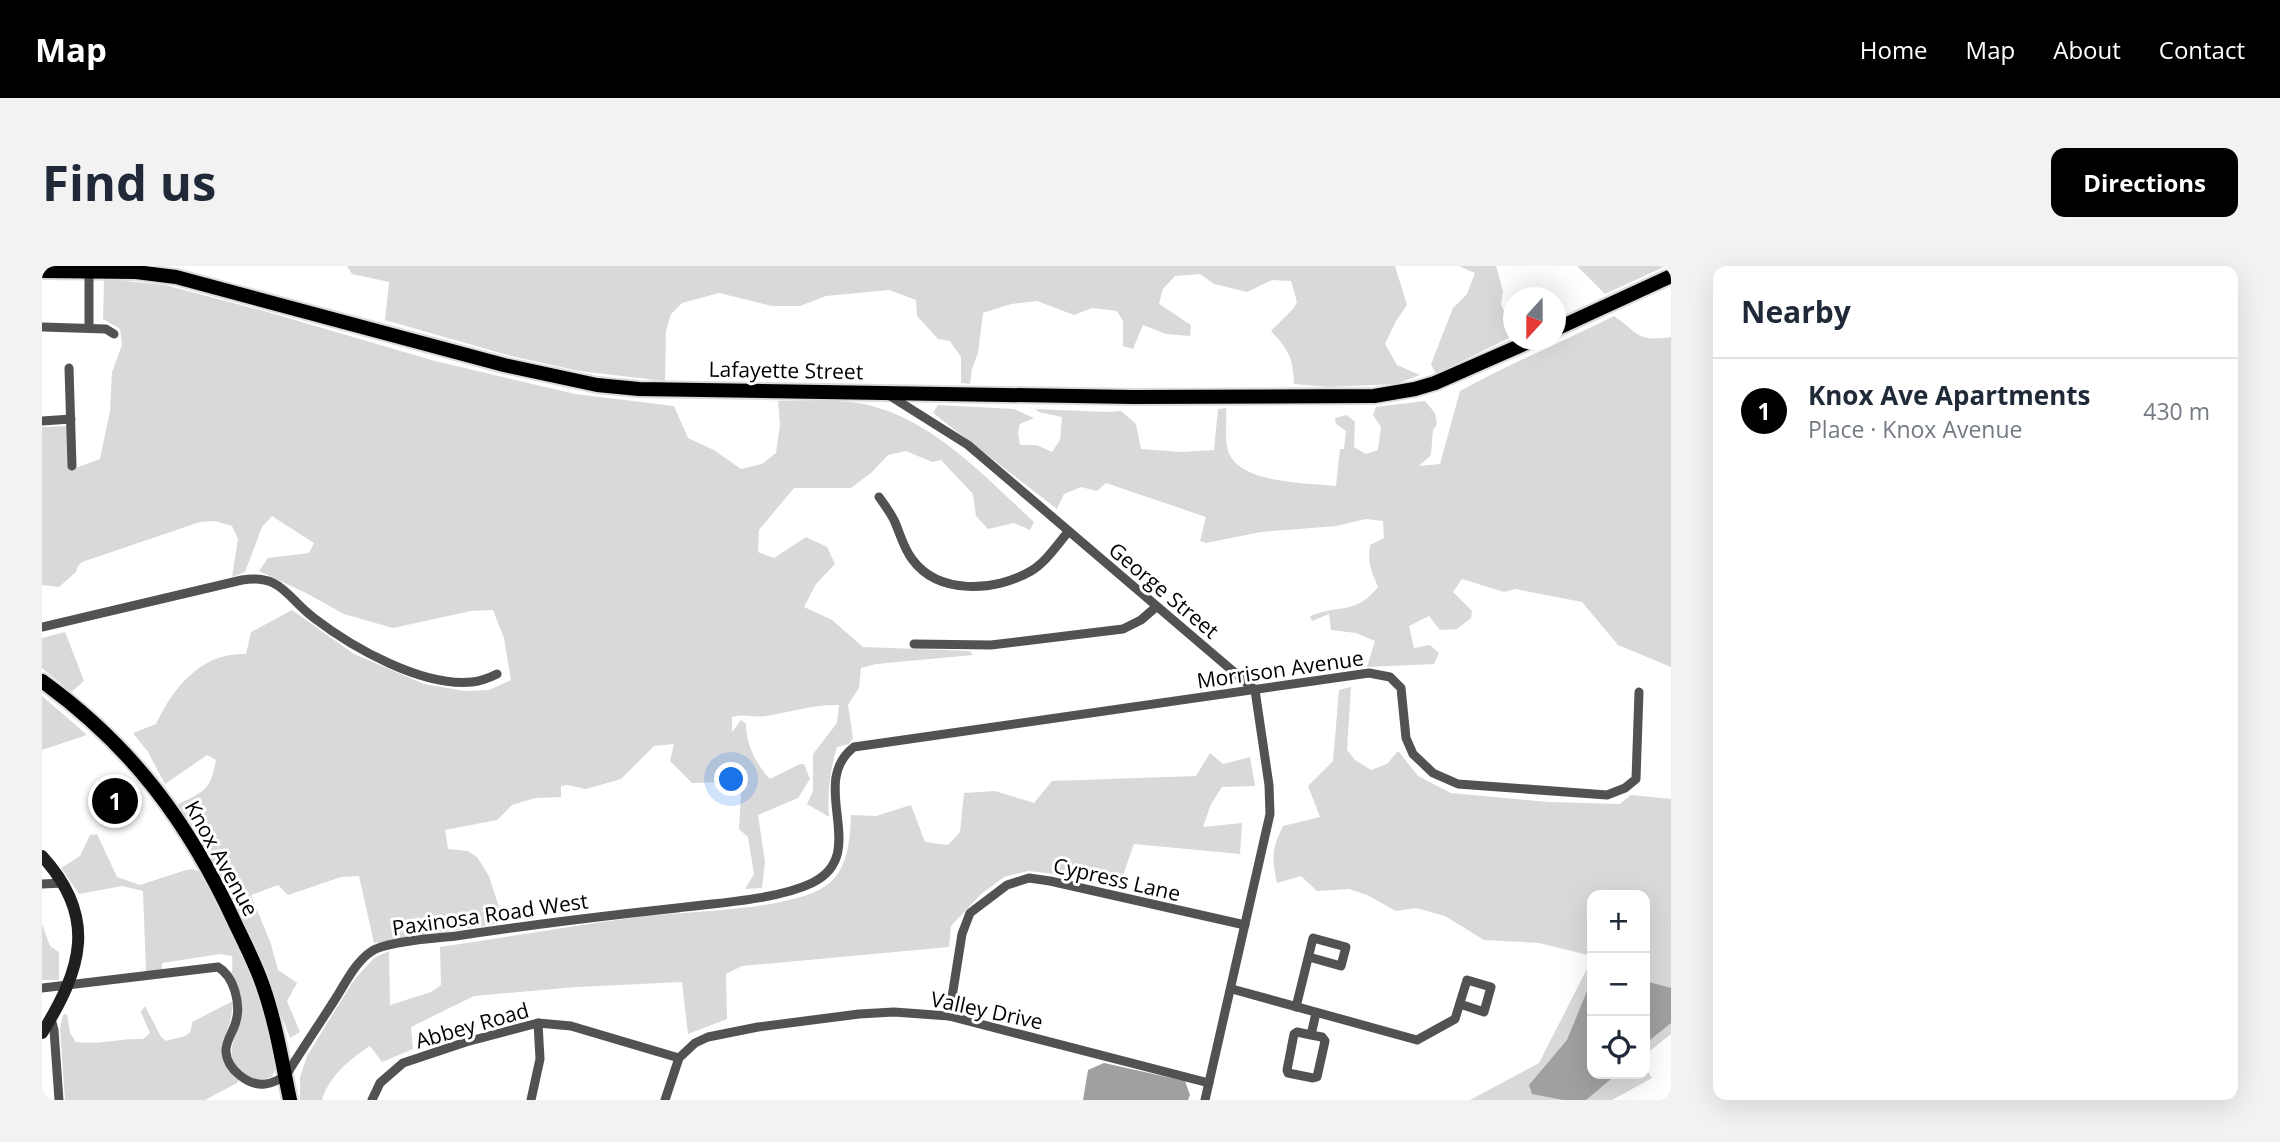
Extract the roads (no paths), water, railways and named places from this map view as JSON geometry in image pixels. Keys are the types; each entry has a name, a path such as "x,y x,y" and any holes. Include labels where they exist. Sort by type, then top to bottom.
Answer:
{"main road":[{"name":"Lafayette Street","path":"42,271 136,272 176,277 504,365 597,385 639,389 1133,397 1374,396 1435,383 1510,350"},
{"path":"1566,324 1671,276"},
{"name":"Knox Avenue","path":"42,681 130,758 150,780 187,833 229,911 263,985 281,1052 290,1100"}],"street":[{"path":"89,271 89,328"},
{"path":"42,327 106,329 114,334"},
{"path":"69,368 72,466"},
{"name":"George Street","path":"884,393 968,445 1255,690"},
{"path":"42,421 71,419"},
{"path":"879,497 894,518 911,558 924,573 944,583 966,587 1014,579 1045,559 1068,532"},
{"path":"42,627 243,580 264,578 274,581 314,618 377,658 420,676 473,682 497,674"},
{"path":"914,644 991,645 1123,629 1141,620 1156,607"},
{"name":"Morrison Avenue","path":"853,747 1369,673 1390,677 1396,682 1403,695 1406,738 1413,754 1433,773 1458,784 1607,795 1625,788 1636,779 1639,692"},
{"path":"1205,1100 1270,814 1269,785 1255,690"},
{"name":"Paxinosa Road West","path":"285,1077 355,968 374,949 525,926 735,901 792,890 812,883 834,864 841,842 834,794 835,775 845,754 853,747"},
{"path":"42,856 62,883 74,907 79,929 78,951 68,984 42,1033"},
{"name":"Cypress Lane","path":"949,1016 962,934 970,913 1007,885 1029,878 1245,925"},
{"path":"42,884 62,883"},
{"path":"1296,1007 1308,957"},
{"path":"42,988 218,967 229,978 237,1000 237,1017 226,1047 228,1061 239,1074 258,1084 266,1085 285,1077"},
{"path":"1232,989 1417,1040 1455,1020 1460,1004"},
{"name":"Valley Drive","path":"679,1058 695,1043 738,1030 894,1012 949,1016 1209,1083"},
{"path":"1311,1035 1316,1013"},
{"path":"51,1019 59,1100"},
{"path":"531,1100 540,1059 538,1023"},
{"name":"Abbey Road","path":"372,1100 380,1083 403,1063 479,1038 538,1023 571,1026 679,1058"},
{"path":"1297,1032 1311,1035 1322,1037 1325,1041 1317,1077 1288,1073 1294,1034 1297,1032"},
{"path":"665,1100 679,1058"}],"place":[{"name":"Knox Ave Apartments","path":"115,801"}]}
